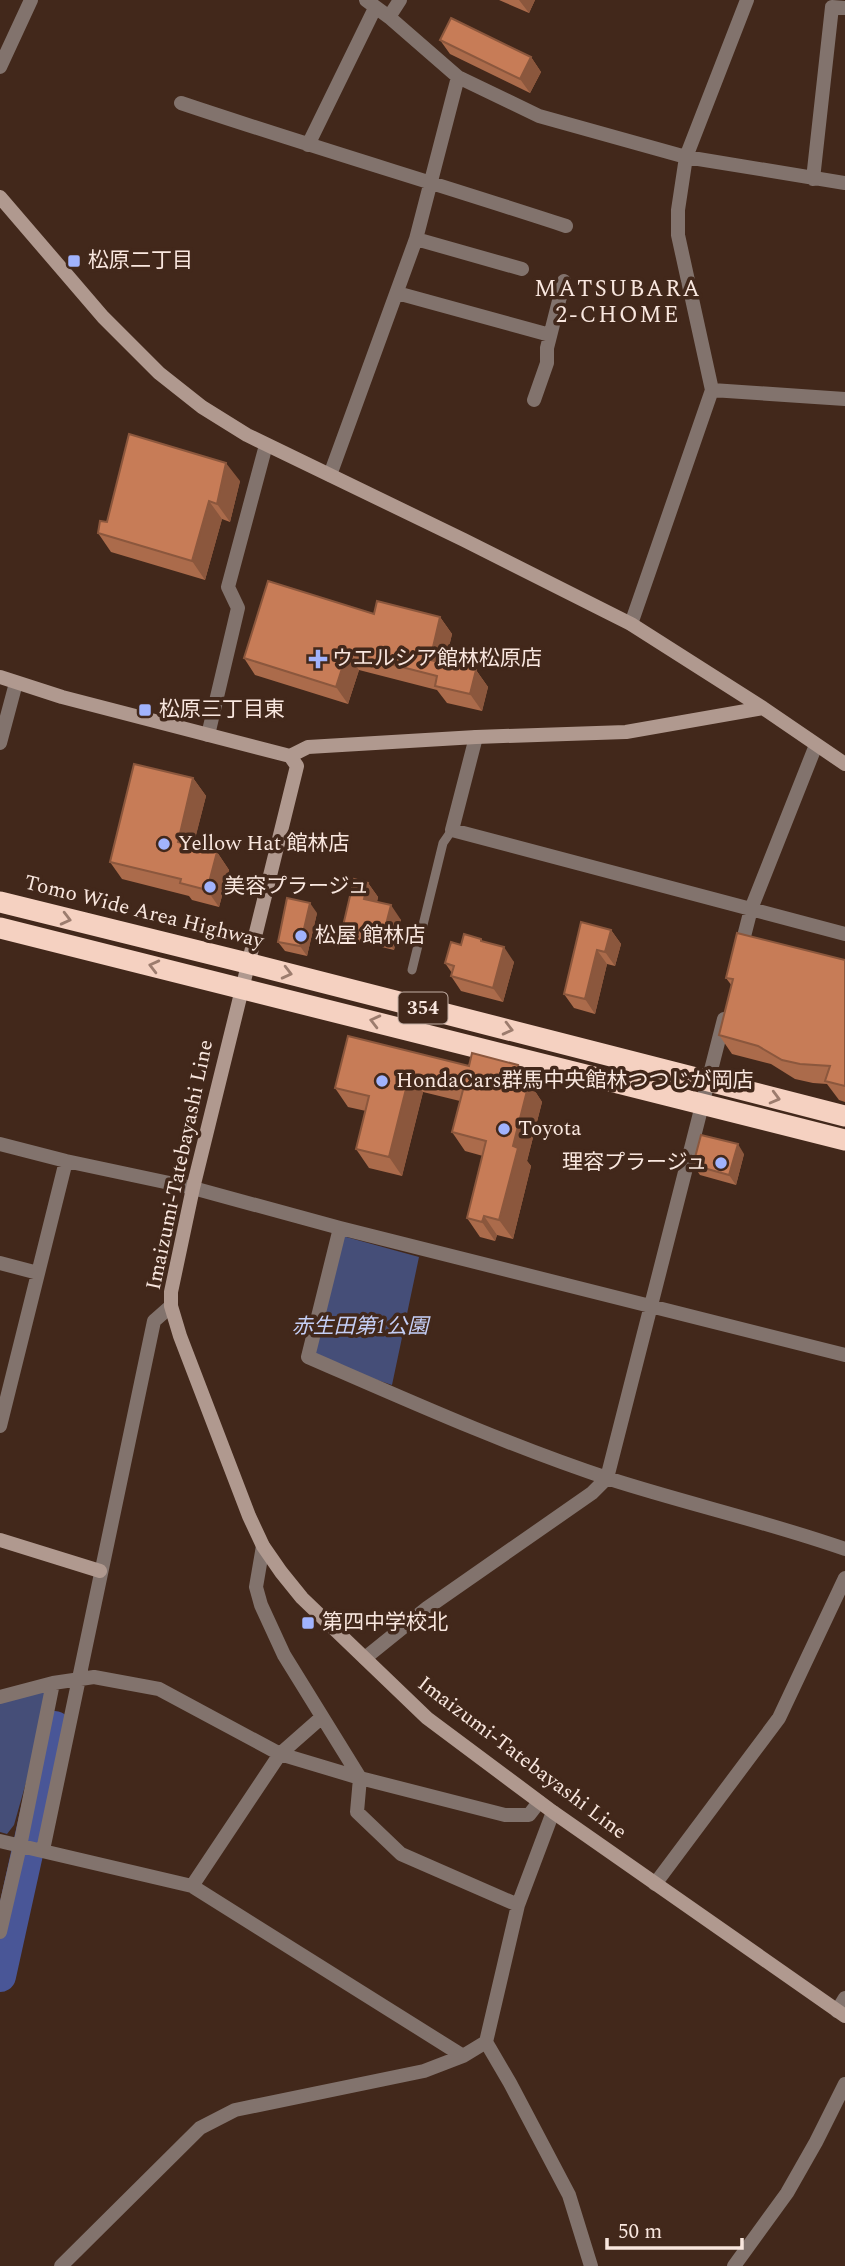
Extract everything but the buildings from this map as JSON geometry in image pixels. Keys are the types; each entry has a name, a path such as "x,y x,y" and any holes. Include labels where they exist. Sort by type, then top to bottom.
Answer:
{"highway":[{"name":"Tomo Wide Area Highway","path":"0,902 845,1116"},
{"name":"354","path":"0,928 703,1102 845,1140"}],"main road":[{"path":"0,197 103,317 159,373 202,407 247,435 631,624 845,764"},
{"path":"0,677 290,756 308,747 626,732 763,708"},
{"name":"Imaizumi-Tatebayashi Line","path":"290,756 295,761 297,772 247,963 193,1188 173,1278 171,1306 249,1516 263,1546 302,1598 427,1718 539,1802 841,2014"},
{"path":"0,1541 100,1571"}],"street":[{"path":"0,67 31,0"},
{"path":"389,17 400,0"},
{"path":"631,624 712,390 678,235 678,210 686,157 747,0"},
{"path":"307,145 371,4 458,77 538,116 686,157 845,183"},
{"path":"813,179 832,8 845,8"},
{"path":"330,475 416,239 458,77"},
{"path":"181,103 566,226"},
{"path":"416,239 522,269"},
{"path":"534,400 547,363 547,348 564,281"},
{"path":"397,293 550,335"},
{"path":"712,390 845,399"},
{"path":"208,735 238,608 228,587 266,444"},
{"path":"0,743 16,683"},
{"path":"476,737 452,830 845,934"},
{"path":"738,961 751,909 816,745"},
{"path":"365,1658 427,1608 592,1493 607,1478 728,1001"},
{"path":"0,1144 193,1188 340,1228 845,1354"},
{"path":"0,1426 4,1390 38,1273 66,1161"},
{"path":"340,1228 308,1357 446,1417 607,1478 796,1532 845,1549"},
{"path":"0,1263 38,1273"},
{"path":"43,1850 154,1321 171,1306"},
{"path":"263,1546 256,1587 261,1605 284,1655 360,1778 357,1812 401,1854 517,1905"},
{"path":"655,1884 779,1718 845,1578"},
{"path":"0,1697 94,1677 159,1689 280,1754 360,1778 505,1815 529,1815 539,1802"},
{"path":"0,1932 53,1684"},
{"path":"192,1886 280,1754 322,1717"},
{"path":"553,1812 517,1905 486,2042 569,2195 591,2266"},
{"path":"0,1841 192,1886 463,2056"},
{"path":"841,2014 845,1998"},
{"path":"61,2266 200,2128 236,2110 424,2071 463,2056 486,2042"},
{"path":"734,2266 787,2193 845,2084"}],"lane":[{"path":"412,970 443,843 452,830"}],"green space":[{"name":"赤生田第1公園","path":"339,1235 419,1257 392,1385 308,1357"},
{"path":"53,1687 14,1825 7,1834 0,1832 0,1698"}],"waterway":[{"path":"0,1976 55,1727"}],"place":[{"name":"松原二丁目","path":"74,261"},
{"name":"ウエルシア館林松原店","path":"318,659"},
{"name":"松原三丁目東","path":"145,710"},
{"name":"Yellow Hat 館林店","path":"164,844"},
{"name":"美容プラージュ","path":"210,887"},
{"name":"松屋 館林店","path":"301,936"},
{"name":"HondaCars群馬中央館林つつじが岡店","path":"382,1081"},
{"name":"Toyota","path":"504,1129"},
{"name":"理容プラージュ","path":"721,1163"},
{"name":"第四中学校北","path":"308,1623"}],"district":[{"name":"MATSUBARA 2-CHOME","path":"618,302"}]}
